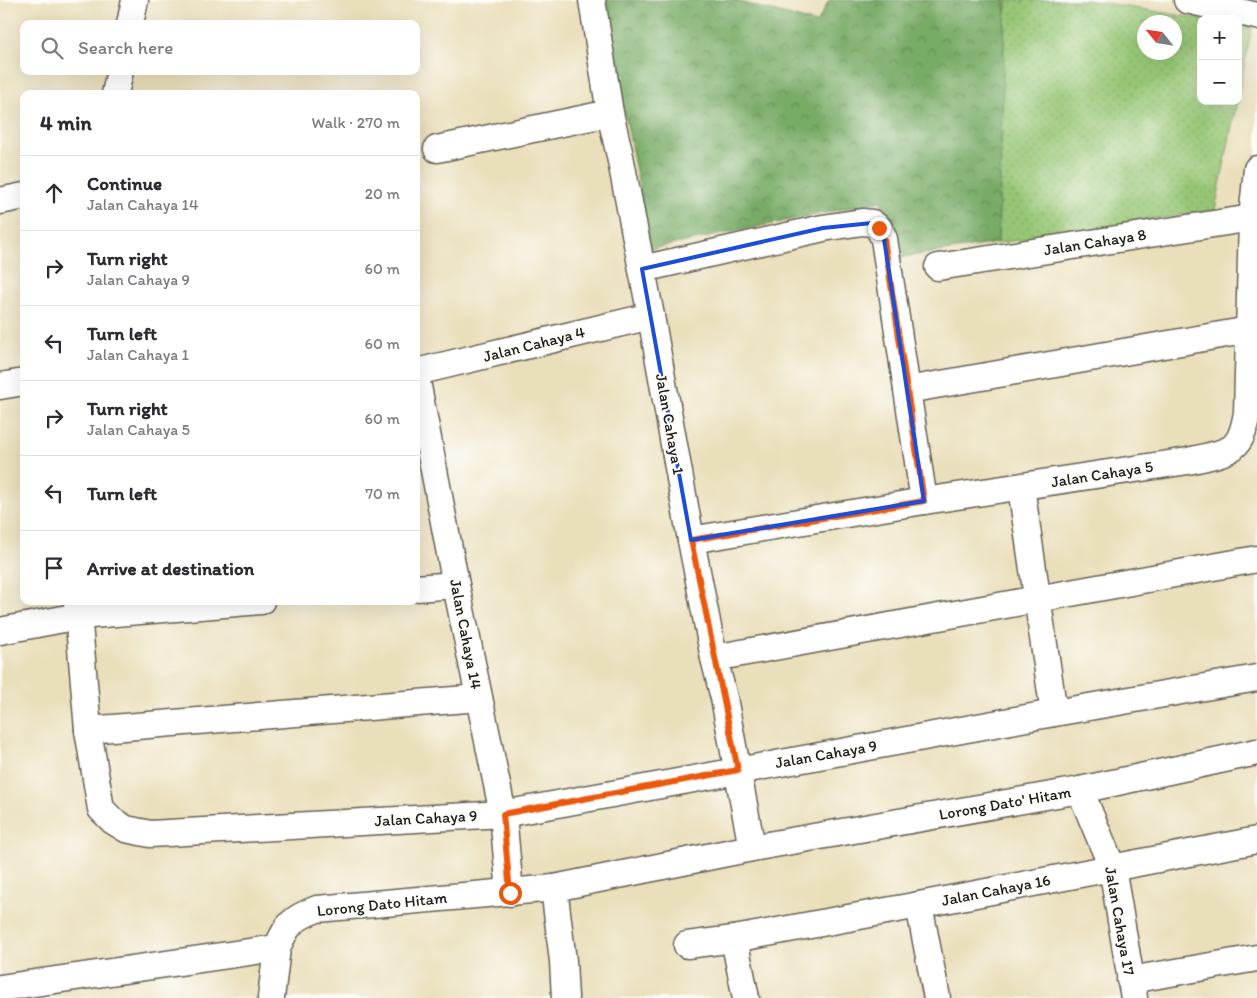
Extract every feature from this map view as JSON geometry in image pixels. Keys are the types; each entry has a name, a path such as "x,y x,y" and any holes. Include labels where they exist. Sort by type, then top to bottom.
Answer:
{"street":[{"path":"131,20 135,0"},
{"name":"Jalan Cahaya 1","path":"592,0 610,113 642,269 691,540 752,848"},
{"path":"1188,0 1257,16"},
{"path":"116,90 119,75"},
{"path":"437,149 610,113"},
{"name":"Jalan Cahaya 5","path":"691,540 924,501 1188,461 1234,447 1243,431 1247,413 1252,218 1257,168"},
{"path":"0,201 20,197"},
{"name":"Jalan Cahaya 8","path":"938,267 1252,218"},
{"path":"642,269 823,228 862,222 872,223 879,228 884,239 924,501"},
{"name":"Jalan Cahaya 4","path":"420,373 651,316"},
{"path":"907,390 1249,330"},
{"path":"0,386 20,383"},
{"name":"Jalan Cahaya 14","path":"420,395 456,585 503,814 510,893"},
{"path":"1021,486 1054,713"},
{"path":"714,658 1257,559"},
{"path":"420,588 456,585"},
{"path":"0,631 78,609 170,605"},
{"name":"Jalan Cahaya 9","path":"78,609 88,730 101,810 126,829 150,834 503,814 1054,713 1257,678"},
{"path":"88,730 479,698"},
{"name":"Lorong Dato' Hitam","path":"752,848 1080,790 1257,752"},
{"name":"Jalan Cahaya 17","path":"1080,790 1112,867 1132,989"},
{"name":"Jalan Cahaya 16","path":"687,945 734,939 919,905 1257,840"},
{"name":"Lorong Dato Hitam","path":"277,948 284,931 292,922 303,914 318,909 554,888 752,848"},
{"path":"554,888 563,961 564,998"},
{"path":"919,905 937,998"},
{"path":"734,939 746,998"},
{"path":"1,991 277,948 271,998"},
{"path":"1132,989 1257,958"}],"highlighted area":[{"path":"872,223 884,239 924,501 691,540 642,269 823,228"}],"green space":[{"path":"603,0 732,0 817,23 829,0 1006,0 998,243 896,258 881,201 651,249"},
{"path":"1008,0 1085,0 1177,15 1137,15 1137,60 1182,60 1182,16 1197,18 1197,105 1236,105 1215,210 998,243 1005,19"},
{"path":"1242,26 1252,27 1242,77"}],"route":[{"path":"510,893 503,814 738,770 691,540 924,501 884,239 879,228"}]}
